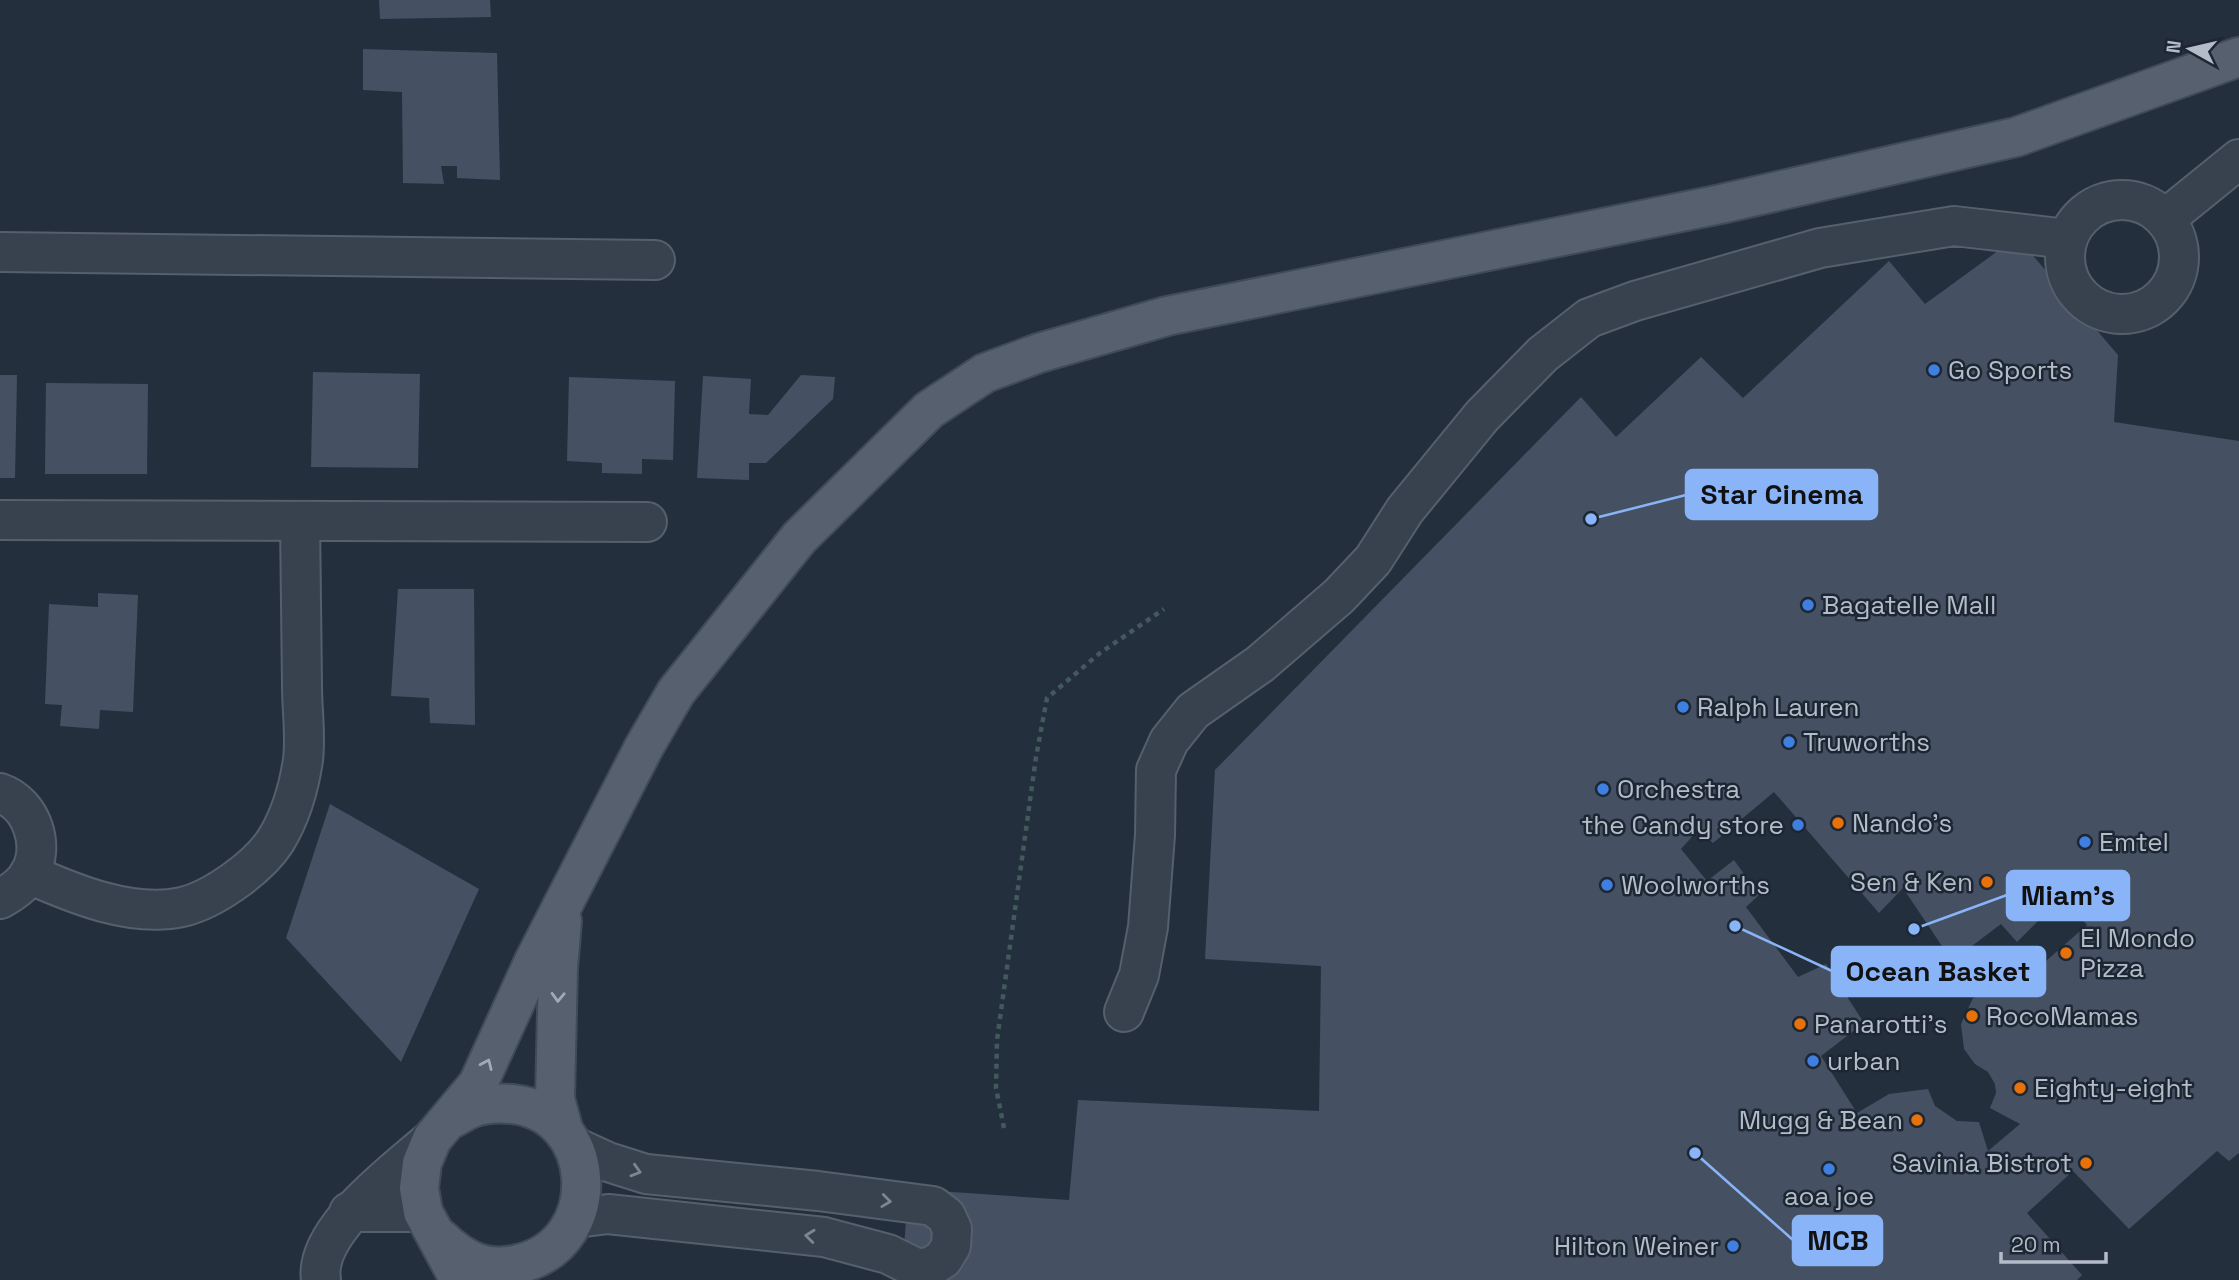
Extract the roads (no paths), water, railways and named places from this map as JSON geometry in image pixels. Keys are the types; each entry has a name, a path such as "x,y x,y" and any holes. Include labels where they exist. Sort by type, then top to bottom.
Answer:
{"main road":[{"path":"457,1280 457,1275 429,1223 419,1188 422,1163 441,1130 478,1084 534,961 644,747 676,692 799,538 929,410 985,373 1039,353 1167,317 1721,204 2016,137 2239,57"},
{"path":"535,1280 567,1231 583,1194 581,1169 555,1099 558,968 563,905"},
{"path":"441,1130 472,1107 496,1102 522,1105 545,1115 568,1139"},
{"path":"429,1223 455,1253 481,1265 509,1267 536,1260 567,1231"}],"street":[{"path":"2165,219 2239,159"},
{"path":"2122,199 2140,202 2165,219 2177,240 2180,259 2175,279 2165,296 2149,308 2131,315 2111,314 2092,307 2077,294 2067,276 2064,257 2067,239 2075,223 2088,210 2105,202 2122,199"},
{"path":"1124,1012 1139,975 1149,926 1156,770 1169,741 1193,710 1260,664 1339,596 1373,560 1405,510 1482,416 1543,354 1589,318 1635,301 1820,248 1954,226 2067,239"},
{"path":"0,252 656,260"},
{"path":"0,520 647,522"},
{"path":"29,874 94,901 120,906 182,907 213,895 248,870 275,841 293,803 303,759 300,521"},
{"path":"0,793 19,805 31,820 36,838 36,857 29,874 17,889 0,899"},
{"path":"321,1280 319,1270 331,1240 349,1212 441,1130"},
{"path":"567,1231 608,1214 824,1237 888,1254 918,1269 932,1266 943,1259 951,1246 952,1229 946,1216 933,1206 818,1191 646,1174 608,1161 568,1139"},
{"path":"349,1212 429,1223"}],"place":[{"name":"Go Sports","path":"1934,370"},
{"name":"Star Cinema","path":"1591,519"},
{"name":"Bagatelle Mall","path":"1808,605"},
{"name":"Ralph Lauren","path":"1683,707"},
{"name":"Truworths","path":"1789,742"},
{"name":"Orchestra","path":"1603,789"},
{"name":"Nando's","path":"1838,823"},
{"name":"the Candy store","path":"1798,825"},
{"name":"Emtel","path":"2085,842"},
{"name":"Sen & Ken","path":"1987,882"},
{"name":"Woolworths","path":"1607,885"},
{"name":"Ocean Basket","path":"1735,926"},
{"name":"Miam's","path":"1914,929"},
{"name":"El Mondo Pizza","path":"2066,953"},
{"name":"RocoMamas","path":"1972,1016"},
{"name":"Panarotti's","path":"1800,1024"},
{"name":"urban","path":"1813,1061"},
{"name":"Eighty-eight","path":"2020,1088"},
{"name":"Mugg & Bean","path":"1917,1120"},
{"name":"MCB","path":"1695,1153"},
{"name":"Savinia Bistrot","path":"2086,1163"},
{"name":"aoa joe","path":"1829,1169"},
{"name":"Hilton Weiner","path":"1733,1246"}]}
